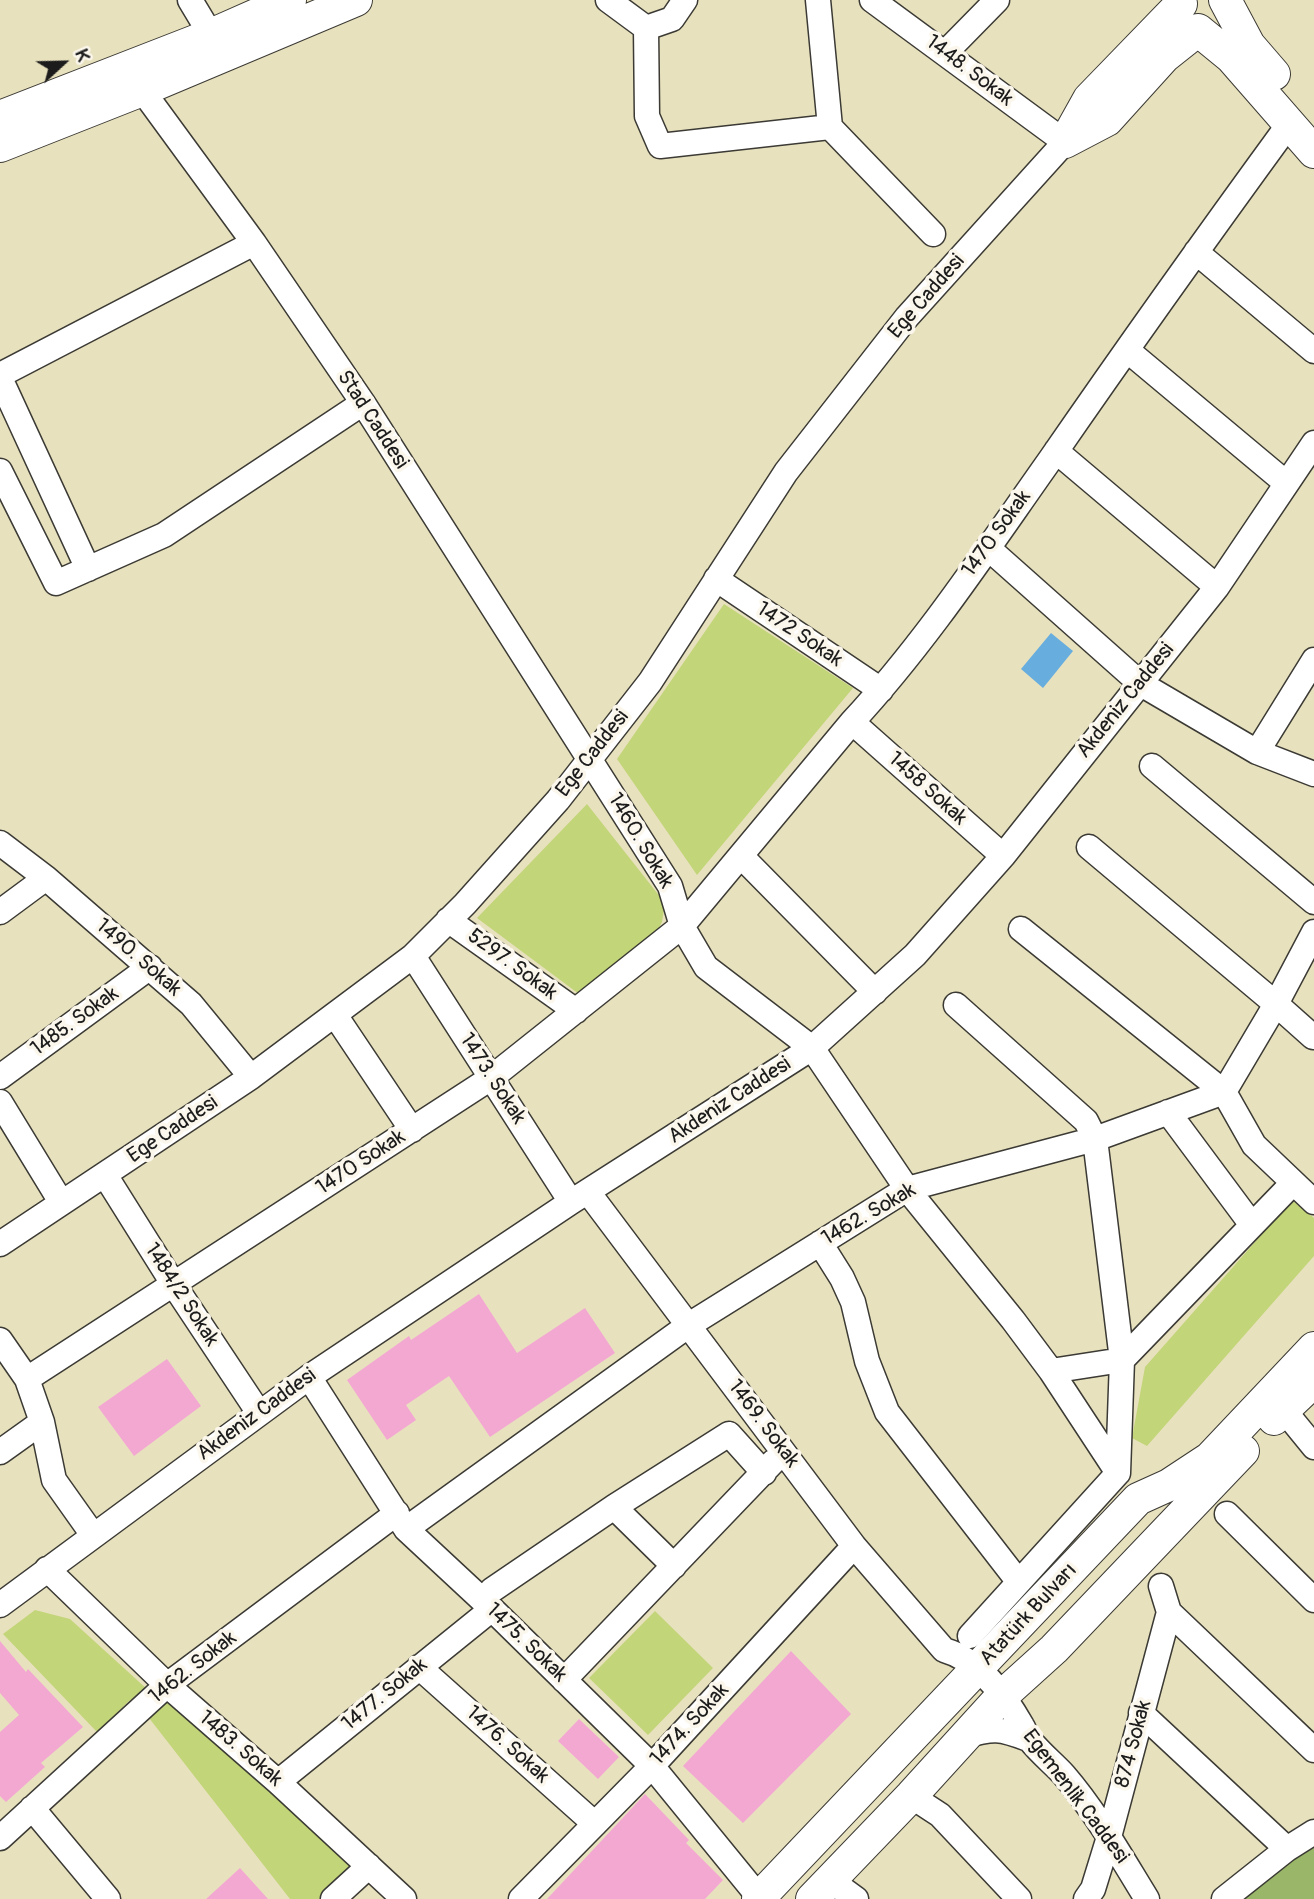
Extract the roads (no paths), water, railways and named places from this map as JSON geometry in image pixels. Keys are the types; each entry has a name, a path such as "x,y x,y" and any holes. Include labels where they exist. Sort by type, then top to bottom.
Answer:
{"main road":[{"path":"0,117 211,35 290,0"},
{"path":"0,146 356,0"},
{"path":"1225,0 1249,45 1302,122 1314,152"},
{"name":"Ege Caddesi","path":"1065,142 1107,120 1164,57 1198,30 1212,29 1223,21 1225,0"},
{"path":"1181,2 1182,18 1186,24 1198,30 1231,57 1302,122"},
{"name":"Ege Caddesi","path":"1065,142 1089,99 1181,2"},
{"name":"Atatürk Bulvarı","path":"758,1898 1138,1499 1168,1485 1210,1458 1314,1348"},
{"name":"Atatürk Bulvarı","path":"821,1889 1002,1696 1055,1649 1283,1409 1314,1381"}],"street":[{"path":"190,0 211,35"},
{"path":"608,0 646,28"},
{"path":"646,28 672,19 685,0"},
{"path":"818,0 830,127 933,233"},
{"path":"945,53 997,0"},
{"name":"1448. Sokak","path":"879,2 1065,142"},
{"path":"646,28 647,116 660,146 830,127"},
{"name":"Stad Caddesi","path":"142,90 254,243 362,403 589,760"},
{"name":"1470 Sokak","path":"27,1379 491,1078 682,926 881,690 988,548 1196,252 1302,122"},
{"name":"Ege Caddesi","path":"0,1244 251,1077 413,956 449,920 558,800 650,682 786,472 907,317 1065,142"},
{"path":"88,569 0,376 254,243"},
{"path":"1196,252 1314,351"},
{"path":"1127,350 1286,484"},
{"path":"0,471 55,583 164,535 362,403"},
{"name":"Akdeniz Caddesi","path":"1,1600 309,1377 580,1197 812,1048 915,955 1003,856 1217,587 1314,443"},
{"path":"1056,451 1217,587"},
{"path":"988,548 1141,684 1257,752 1314,774"},
{"name":"1472 Sokak","path":"716,579 881,690"},
{"path":"1257,752 1314,660"},
{"name":"1458 Sokak","path":"852,722 1003,856"},
{"name":"1460. Sokak","path":"589,760 670,886 682,926"},
{"path":"1152,766 1314,902"},
{"path":"1089,848 1312,1037"},
{"name":"1490. Sokak","path":"4,852 46,878 191,1004 251,1077"},
{"path":"741,856 875,992"},
{"path":"0,912 46,878"},
{"name":"5297. Sokak","path":"449,920 576,1011"},
{"path":"682,926 706,967 812,1048 907,1189 1051,1371 1118,1473"},
{"path":"1021,929 1224,1092 1254,1145 1314,1202"},
{"path":"1224,1092 1276,1004 1314,932"},
{"name":"1473. Sokak","path":"413,956 491,1078 580,1197"},
{"name":"1485. Sokak","path":"0,1077 150,967"},
{"path":"956,1005 1086,1121 1095,1139 1122,1360 1118,1473 970,1636"},
{"path":"335,1015 412,1130"},
{"name":"1462. Sokak","path":"0,1838 167,1685 401,1521 689,1325 907,1189 1095,1139 1224,1092"},
{"path":"0,1102 61,1202"},
{"path":"1168,1112 1252,1225"},
{"name":"1484/2 Sokak","path":"105,1175 259,1413"},
{"path":"1051,1371 1122,1360 1293,1183"},
{"name":"1469. Sokak","path":"580,1197 689,1325 854,1546 944,1650 952,1653 968,1679"},
{"path":"820,1243 842,1278 853,1302 867,1361 887,1412 1018,1581"},
{"path":"0,1340 27,1379 42,1422 54,1480 93,1535"},
{"name":"1475. Sokak","path":"309,1377 401,1521 492,1600 564,1680 652,1766 758,1898"},
{"path":"1283,1409 1314,1447"},
{"path":"0,1452 42,1422"},
{"name":"1477. Sokak","path":"278,1782 419,1667 492,1600 614,1507 729,1434 764,1472"},
{"path":"564,1680 784,1452"},
{"path":"614,1507 674,1566"},
{"path":"1227,1514 1314,1600"},
{"name":"1474. Sokak","path":"521,1899 652,1766 854,1546"},
{"name":"1483. Sokak","path":"47,1569 167,1685 278,1782 404,1899"},
{"path":"1161,1586 1169,1612 1314,1750"},
{"name":"874 Sokak","path":"1086,1899 1093,1889 1109,1838 1169,1612"},
{"name":"1476. Sokak","path":"419,1667 595,1824"},
{"name":"Egemenlik Caddesi","path":"968,1679 989,1678 1028,1738 1064,1775 1109,1838 1147,1899"},
{"path":"1141,1713 1287,1849"},
{"path":"964,1737 982,1731 1002,1729 1028,1738"},
{"path":"911,1796 940,1815 1019,1899"},
{"path":"32,1808 108,1899"},
{"path":"1224,1899 1287,1849 1314,1832"},
{"path":"333,1899 369,1866"},
{"path":"821,1889 856,1899"}],"water":[{"path":"1051,633 1073,651 1043,688 1021,669"}]}
